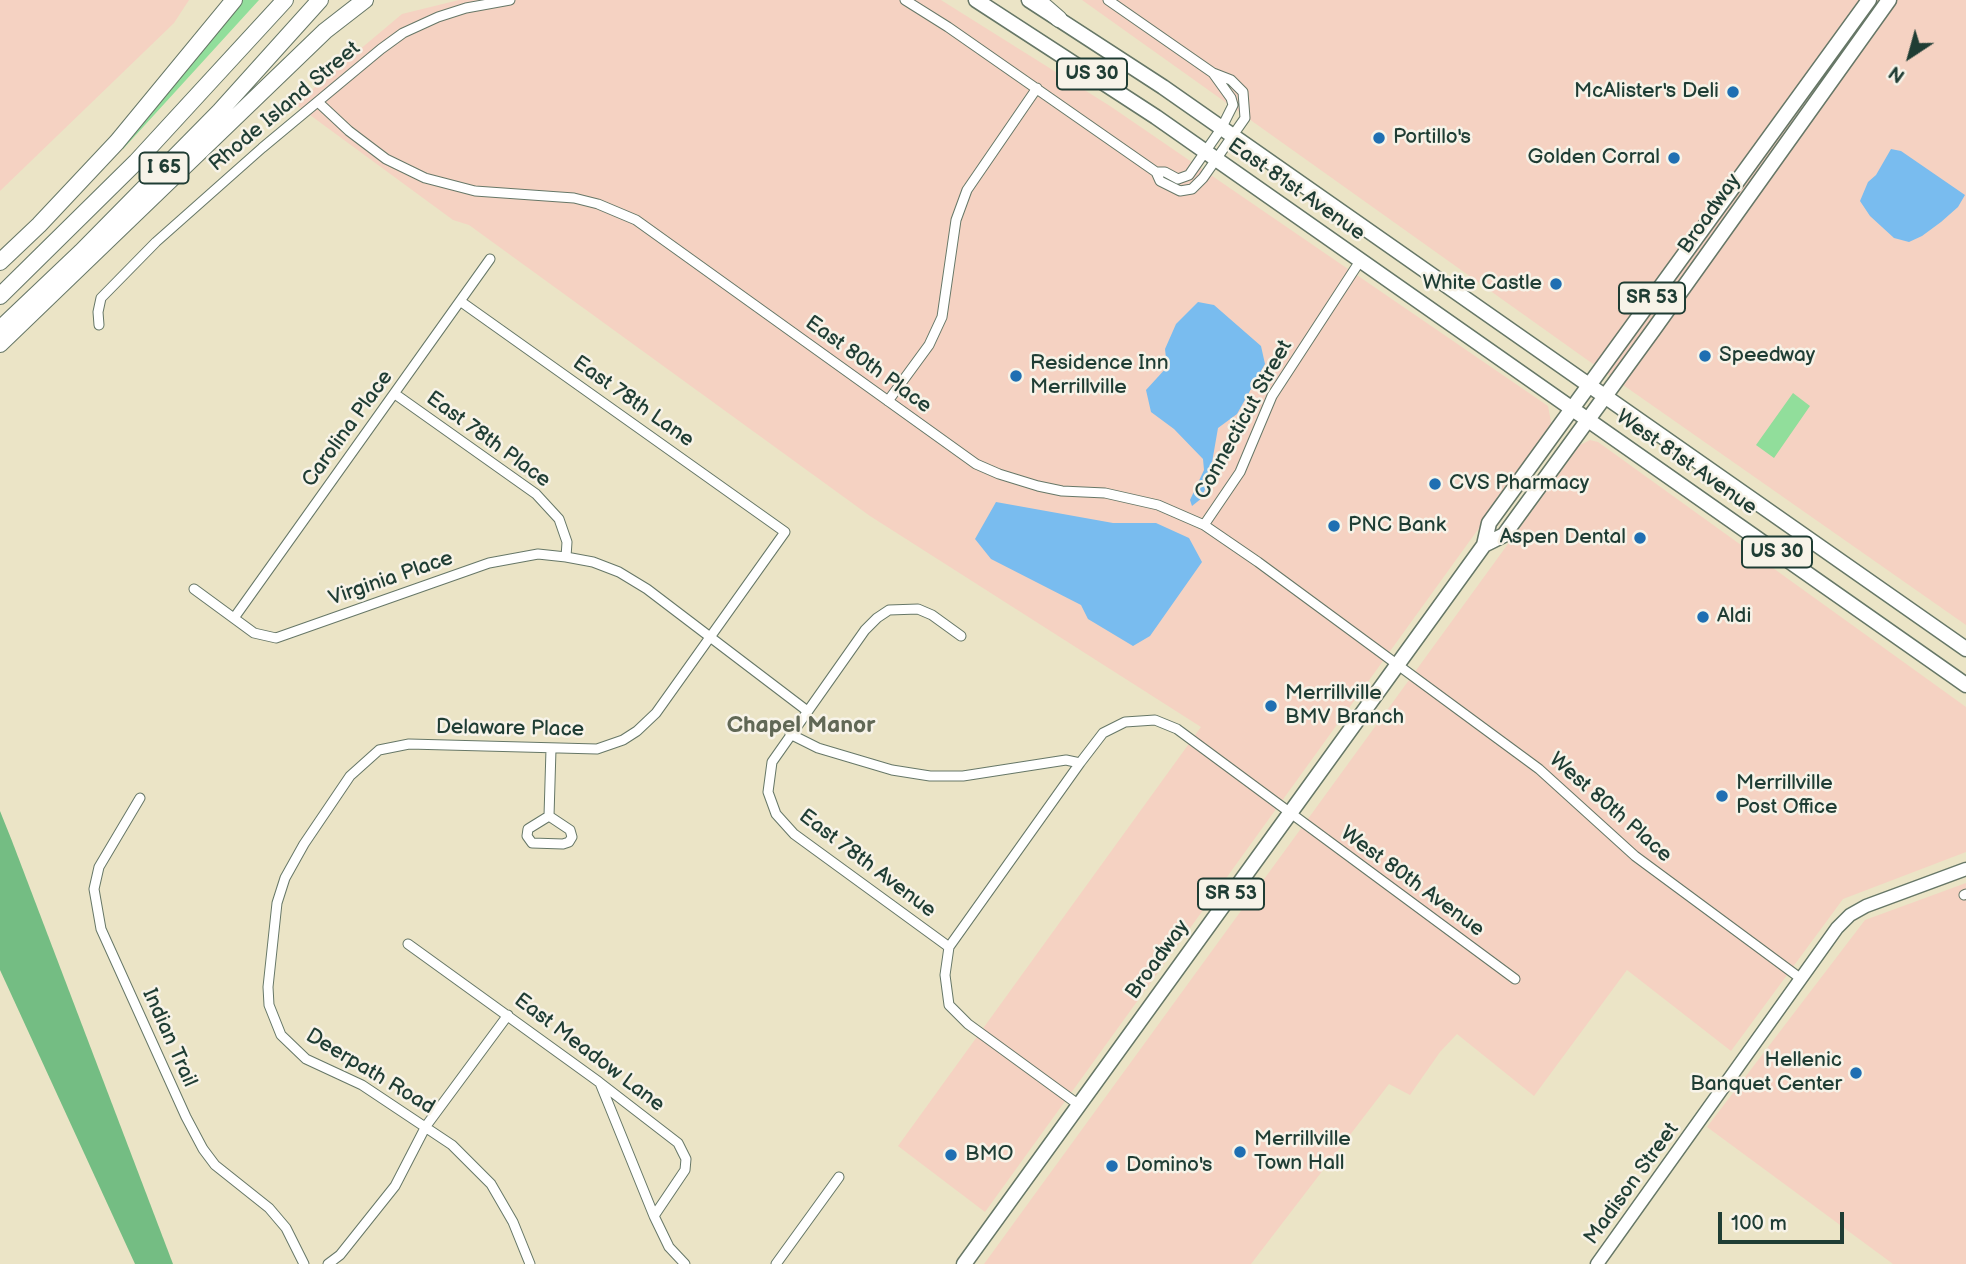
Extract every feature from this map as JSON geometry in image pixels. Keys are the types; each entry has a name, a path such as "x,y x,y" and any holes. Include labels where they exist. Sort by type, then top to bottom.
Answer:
{"highway":[{"path":"0,262 117,142 234,0"},
{"name":"I 65","path":"0,296 136,162 285,0"},
{"name":"I 65","path":"0,329 81,252 220,111 320,0"},
{"path":"0,344 338,20 365,0"},
{"path":"1037,0 1059,19"}],"main road":[{"name":"East 81st Avenue","path":"976,0 1093,74 1588,420"},
{"name":"East 81st Avenue","path":"1029,0 1227,133 1606,396"},
{"name":"Broadway","path":"964,1264 1484,545 1489,523 1869,0"},
{"name":"Broadway","path":"1484,545 1504,535 1889,0"},
{"name":"West 81st Avenue","path":"1606,396 1966,649"},
{"name":"West 81st Avenue","path":"1588,420 1966,685"}],"street":[{"name":"Rhode Island Street","path":"99,326 98,312 102,298 156,242 262,148 381,49 417,26 452,12 510,0"},
{"path":"905,0 1156,172 1165,172 1178,179 1186,177 1211,156 1227,133 1245,118 1245,100 1236,84 1213,73 1108,0"},
{"path":"1213,73 1233,105 1227,133"},
{"path":"888,401 929,345 942,317 956,220 967,190 1037,88"},
{"name":"East 80th Place","path":"319,103 349,131 386,159 425,178 475,191 574,198 598,204 636,220 968,459 999,474 1062,491 1105,493 1158,505 1204,525 1397,665"},
{"name":"Carolina Place","path":"234,618 490,259"},
{"name":"Connecticut Street","path":"1204,525 1240,472 1272,396 1360,261"},
{"name":"East 78th Lane","path":"460,301 785,532"},
{"name":"East 78th Place","path":"395,394 536,494 559,519 568,542 566,557"},
{"name":"Delaware Place","path":"350,776 379,750 409,744 597,749 623,740 656,713 785,532"},
{"name":"Virginia Place","path":"194,589 254,633 275,638 489,563 538,554 566,557"},
{"path":"566,557 593,562 619,572 647,589 806,710"},
{"name":"East 78th Avenue","path":"949,947 794,834 776,814 768,792 772,762 864,630 877,618 890,610 918,609 932,615 961,636"},
{"name":"West 80th Place","path":"1397,665 1539,769 1635,856 1800,978"},
{"path":"1079,1105 968,1024 949,1004 945,975 949,947 1080,762 1104,733 1125,722 1155,720 1177,729 1289,814"},
{"path":"790,734 818,748 892,770 930,776 963,776 1066,760 1080,762"},
{"path":"549,816 551,749"},
{"name":"Deerpath Road","path":"350,776 304,844 285,878 277,903 268,987 270,1005 281,1035 306,1059 362,1084 452,1145 491,1184 513,1222 530,1264"},
{"name":"Indian Trail","path":"140,798 99,867 94,888 101,929 203,1149 215,1165 269,1208 286,1228 304,1264"},
{"name":"West 80th Avenue","path":"1289,814 1515,979"},
{"path":"549,816 570,830 572,837 569,842 532,843 527,836 528,829 549,816"},
{"name":"Madison Street","path":"1598,1264 1843,921 1874,902 1966,869"},
{"name":"East Meadow Lane","path":"408,944 599,1082 678,1143 686,1159 685,1170 654,1216"},
{"path":"328,1264 340,1255 395,1186 426,1126 508,1015"},
{"path":"599,1082 654,1216 669,1247 685,1264"},
{"path":"776,1264 839,1178"}],"shaded area":[{"path":"0,0 189,0 174,23 0,191"},
{"path":"459,0 941,0 1110,106 1548,406 1552,427 985,1212 898,1146 1201,727 870,516 469,225 453,220 295,104 402,14"},
{"path":"1082,0 1966,0 1966,625 1586,359"},
{"path":"1590,440 1598,442 1966,707 1966,852 1843,899 1731,1051 1627,970 1534,1096 1457,1034 1440,1052 1410,1095 1389,1084 1251,1264 984,1264 1580,445"},
{"path":"1966,883 1966,1264 1893,1264 1707,1127 1865,920"}],"green space":[{"path":"240,0 259,0 123,149 119,145"},
{"path":"1793,393 1810,406 1774,458 1756,445"},
{"path":"0,811 173,1264 135,1264 0,970"}],"water":[{"path":"1891,149 1901,151 1965,195 1958,207 1941,222 1909,242 1894,238 1870,216 1860,201 1868,182 1876,175"},
{"path":"1198,302 1214,305 1261,346 1265,364 1237,414 1218,428 1210,474 1202,498 1192,506 1190,500 1204,470 1203,459 1174,429 1151,412 1146,390 1167,367 1165,349 1176,324"},
{"path":"996,502 1113,523 1156,523 1189,538 1202,562 1150,636 1133,646 1088,619 1081,605 991,559 975,539"}],"place":[{"name":"McAlister's Deli","path":"1733,92"},
{"name":"Portillo's","path":"1379,138"},
{"name":"Golden Corral","path":"1674,158"},
{"name":"White Castle","path":"1556,284"},
{"name":"Speedway","path":"1705,356"},
{"name":"Residence Inn Merrillville","path":"1016,376"},
{"name":"CVS Pharmacy","path":"1435,484"},
{"name":"PNC Bank","path":"1334,526"},
{"name":"Aspen Dental","path":"1640,538"},
{"name":"Aldi","path":"1703,617"},
{"name":"Merrillville BMV Branch","path":"1271,706"},
{"name":"Merrillville Post Office","path":"1722,796"},
{"name":"Hellenic Banquet Center","path":"1856,1073"},
{"name":"Merrillville Town Hall","path":"1240,1152"},
{"name":"BMO","path":"951,1155"},
{"name":"Domino's","path":"1112,1166"}],"district":[{"name":"Chapel Manor","path":"801,726"}]}
